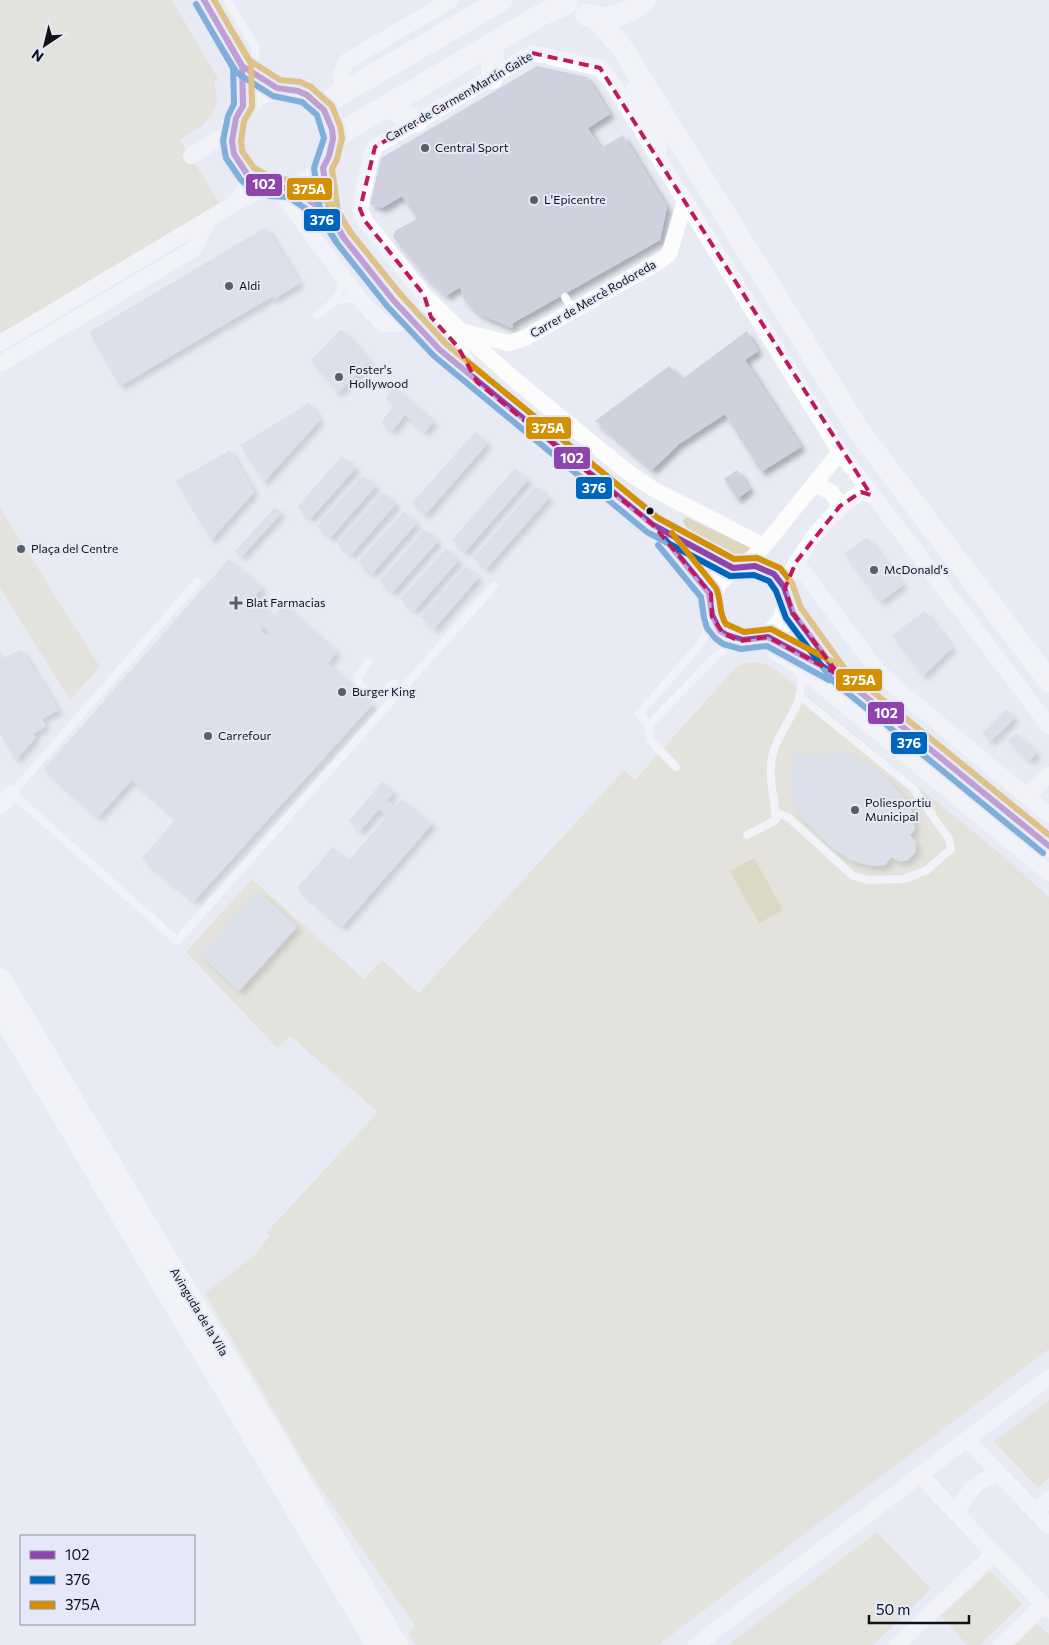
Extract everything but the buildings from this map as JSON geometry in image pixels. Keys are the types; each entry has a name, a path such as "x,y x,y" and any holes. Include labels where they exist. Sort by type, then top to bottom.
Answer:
{"street":[{"path":"0,343 237,202 279,188 308,182 323,168 329,156 333,140 329,119 320,106 298,91 277,88 248,69 204,0"},
{"path":"343,93 341,72 347,61 452,0"},
{"path":"320,106 502,0"},
{"path":"333,140 385,106 564,2 582,14 596,18 614,18 638,6"},
{"path":"620,45 624,24 638,6"},
{"path":"596,18 620,45 862,435 1049,681"},
{"path":"492,78 494,43"},
{"name":"Carrer de Carmen Martín Gaite","path":"424,295 364,221 360,210 370,158 376,147 532,52 600,68 610,79 840,452 1049,726"},
{"path":"243,106 248,69"},
{"path":"640,77 632,91 659,135 661,148 658,157"},
{"path":"277,88 258,94 243,106 232,130 234,154 247,174 279,188 330,215"},
{"path":"385,106 417,121"},
{"path":"191,156 232,130"},
{"path":"323,168 330,215 343,237 414,323 477,382 653,525 710,594"},
{"path":"237,202 245,189 247,174"},
{"path":"279,188 357,296 383,324 414,323"},
{"name":"Carrer de Mercè Rodoreda","path":"462,332 508,343 525,338 660,261 669,254 685,201"},
{"path":"0,364 194,249 208,220"},
{"path":"424,295 515,380 625,470 653,489 764,546"},
{"path":"424,295 431,317 458,347 477,382"},
{"path":"840,452 764,546 739,566 718,578 710,594 712,617 722,632 756,640 839,675 1049,846"},
{"path":"814,484 831,492 840,506"},
{"path":"756,640 783,623 786,596 796,562 840,506 861,492 871,495"},
{"path":"653,525 739,566 763,567 778,577 786,596 839,675"},
{"path":"796,562 880,672 902,693 1030,798 1049,816"},
{"path":"756,640 800,667 811,685 1049,873"},
{"path":"1030,798 1035,787 1049,775"},
{"path":"0,807 12,793"},
{"name":"Avinguda de la Vila","path":"0,979 397,1645"},
{"name":"Avinguda de la Vila","path":"0,1010 377,1645"},
{"path":"696,1645 1049,1377"},
{"path":"967,1440 1049,1526"},
{"path":"958,1515 961,1503 974,1485 990,1476 1000,1474"},
{"path":"920,1475 1046,1608 1002,1645"},
{"path":"1036,1512 1049,1499"},
{"path":"897,1645 994,1553"}],"lane":[{"path":"227,0 256,48 248,69"},
{"path":"334,302 346,279"},
{"path":"316,315 334,302 357,296"},
{"path":"565,296 574,311"},
{"path":"197,582 12,793 177,941 494,586"},
{"path":"676,767 650,740 649,725 639,714 702,642 712,617"},
{"path":"649,725 717,655 756,640"},
{"path":"369,662 358,677 359,684 371,695 378,696 393,683"},
{"path":"747,835 776,820 771,781 773,751 800,696 811,685"},
{"path":"776,814 788,816 853,876 868,880 904,879 926,870 951,849 949,838 913,788 800,696"}],"highlighted area":[{"path":"532,53 600,68 871,495 861,492 840,506 796,562 785,588 793,613 839,675 768,637 739,641 723,633 712,617 711,594 653,525 477,382 458,347 431,317 424,295 365,221 360,209 375,147"}],"shaded area":[{"path":"0,0 172,0 218,79 214,82 216,103 210,118 180,140 221,205 0,334"},
{"name":"Plaça del Centre","path":"0,508 100,667 70,700 0,588"},
{"path":"686,517 751,548 744,555 738,555 692,537 683,521"},
{"path":"757,662 771,666 1003,856 1049,897 1049,1349 658,1645 416,1645 409,1634 415,1626 309,1471 205,1293 255,1255 270,1235 267,1232 378,1112 290,1036 277,1048 186,952 252,879 364,979 382,960 419,993 624,770 635,780 736,667 743,663"},
{"path":"754,858 783,910 759,923 730,871"},
{"path":"1049,1400 1049,1478 1038,1488 994,1442"},
{"path":"877,1532 931,1589 873,1645 728,1645"},
{"path":"990,1571 1022,1604 980,1645 967,1645 941,1616"},
{"path":"1038,1623 1049,1635 1049,1645 1015,1645"}],"transit line":[{"name":"102","path":"204,0 242,66 243,106 236,118 232,141 234,154 247,174 257,182 272,188 292,188 330,215 343,237 394,301 440,350 653,525 733,568 755,566 774,574 784,587 793,613 839,675 1049,846"},
{"name":"375A","path":"214,0 251,64 252,107 244,121 241,141 242,151 254,168 274,179 296,180 336,208 350,232 401,295 446,344 658,518 734,559 757,558 780,568 792,583 801,608 845,669 1049,835"},
{"name":"376","path":"196,4 233,68 234,104 228,116 223,141 226,158 241,180 253,190 270,196 289,197 323,221 336,242 387,306 434,356 647,532 730,576 754,575 769,581 776,591 786,618 833,681 1043,853"},
{"name":"375A","path":"234,34 249,60 280,80 300,82 311,87 332,106 340,126 342,138 337,159 332,169 338,212 351,233"},
{"name":"102","path":"226,38 242,66 277,88 298,91 307,95 324,110 332,129 333,139 329,156 323,168 330,215 344,238"},
{"name":"376","path":"218,42 237,73 273,96 302,102 317,115 324,138 314,168 321,216 337,243"},
{"name":"375A","path":"672,533 716,588 726,624 744,632 771,629 837,664"},
{"name":"102","path":"665,539 709,593 712,615 720,631 743,640 768,637 833,672"},
{"name":"376","path":"658,545 701,597 707,628 715,638 723,644 741,649 767,646 829,680"}],"place":[{"name":"Central Sport","path":"425,148"},
{"name":"L'Epicentre","path":"534,200"},
{"name":"Aldi","path":"229,286"},
{"name":"Foster's Hollywood","path":"339,377"},
{"name":"Plaça del Centre","path":"21,549"},
{"name":"McDonald's","path":"874,570"},
{"name":"Blat Farmacias","path":"236,603"},
{"name":"Burger King","path":"342,692"},
{"name":"Carrefour","path":"208,736"},
{"name":"Poliesportiu Municipal","path":"855,810"}]}
